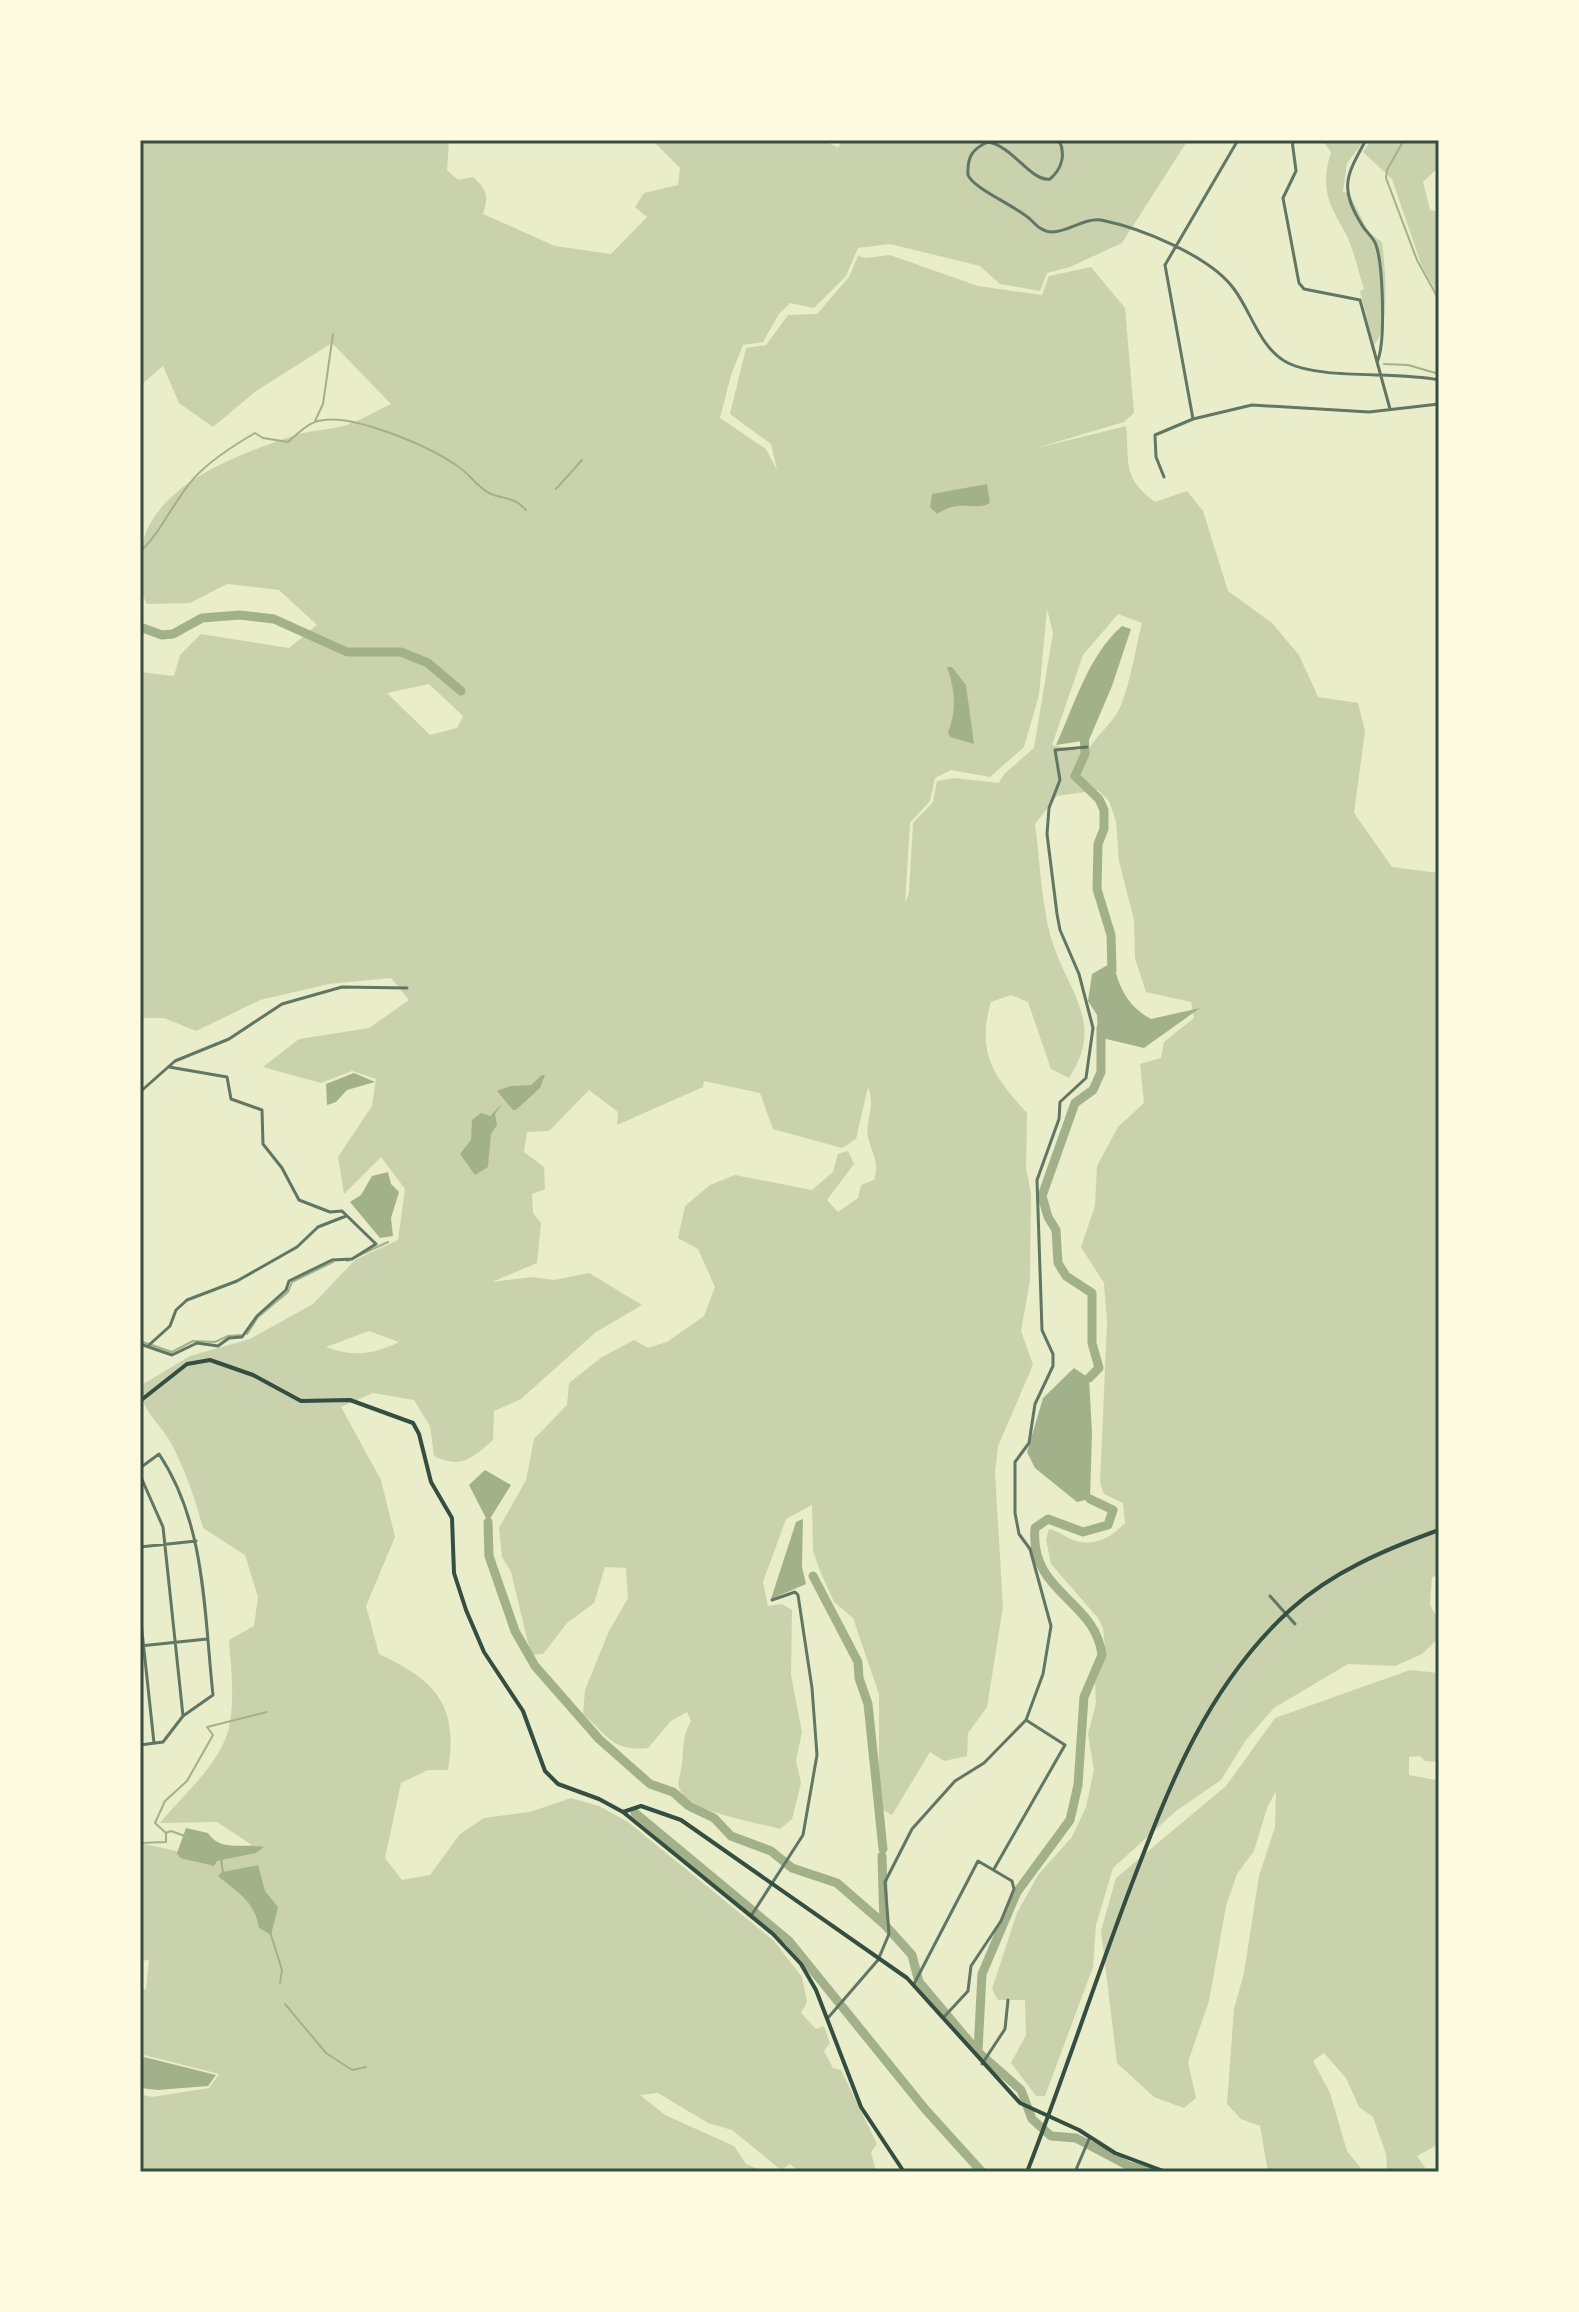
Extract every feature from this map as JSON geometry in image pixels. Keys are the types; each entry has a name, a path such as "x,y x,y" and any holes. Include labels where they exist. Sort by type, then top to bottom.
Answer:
{"main road":[{"path":"140,1401 187,1364 205,1359 244,1371 304,1402 350,1400 400,1416 415,1426 431,1482 452,1518 454,1573 466,1610 484,1652 523,1711 541,1764 558,1784 607,1802 623,1812 751,1916 801,1964 827,2019 861,2107 904,2172"},
{"path":"1027,2172 1167,1792 1215,1698 1254,1646 1318,1589 1389,1549 1439,1530"},
{"path":"623,1812 641,1806 674,1816 914,1984 945,2016 982,2064 1022,2104 1089,2139 1166,2172"}],"street":[{"path":"1059,140 1063,152 1061,165 1050,179 1038,178 1011,151 988,142 976,147 969,156 968,175 976,186 1003,199 1044,231 1053,233 1090,219 1101,220 1173,247 1214,268 1226,279 1264,340 1289,363 1314,369 1439,380"},
{"path":"1193,419 1164,273 1173,247 1238,140"},
{"path":"1292,140 1296,171 1283,198 1299,283 1304,289 1360,300 1390,409"},
{"path":"1366,140 1355,158 1346,191 1355,214 1376,244 1384,324 1377,362"},
{"path":"1164,477 1156,457 1155,435 1193,419 1267,404 1369,412 1439,404"},
{"path":"827,2019 879,1958 889,1934 885,1882 917,1821 963,1774 984,1763 1026,1720 1043,1674 1052,1637 1030,1549 1019,1534 1015,1513 1015,1462 1029,1443 1035,1404 1053,1366 1053,1354 1042,1330 1037,1180 1059,1119 1060,1102 1086,1078 1093,1028 1079,974 1060,930 1049,854 1049,808 1060,780 1055,750 1087,747"},
{"path":"140,1092 157,1073 201,1048 229,1039 282,1004 303,1001 313,993 342,987 407,988"},
{"path":"140,1344 172,1355 192,1345 218,1346 229,1338 242,1337 257,1316 286,1290 289,1281 332,1260 352,1259 376,1244 342,1211 320,1209 299,1200 288,1176 263,1144 262,1110 231,1099 227,1077 169,1067"},
{"path":"149,1345 170,1326 176,1310 187,1300 241,1279 297,1247 318,1227 346,1216"},
{"path":"140,1468 159,1454 184,1497 196,1541 213,1695 183,1716 163,1742 140,1745"},
{"path":"140,1475 156,1506 165,1545 183,1716"},
{"path":"140,1547 196,1541"},
{"path":"751,1916 803,1835 818,1740 798,1595 795,1592 772,1600"},
{"path":"1270,1596 1295,1624"},
{"path":"140,1613 154,1743"},
{"path":"142,1646 207,1639"},
{"path":"994,1869 1065,1745 1026,1720"},
{"path":"914,1984 972,1870 981,1860 1012,1881 1014,1889 991,1941 971,1966 968,1991 945,2016"},
{"path":"982,2064 1005,2029 1008,2000"},
{"path":"1075,2172 1089,2139"}],"shaded area":[{"path":"140,140 449,140 447,170 458,180 473,177 481,186 486,194 483,214 555,246 611,254 647,217 635,207 644,193 678,185 680,168 652,140 819,140 838,147 843,140 1188,140 1122,243 1070,267 1047,273 1040,291 1000,284 980,266 890,244 858,248 846,276 814,308 790,303 779,314 763,342 743,345 731,375 720,418 766,449 777,470 771,444 730,414 746,348 766,345 788,315 817,314 849,277 858,256 890,255 978,286 1042,295 1049,276 1091,267 1125,308 1134,413 1124,422 1033,449 1126,426 1129,468 1137,485 1155,502 1187,491 1203,511 1228,591 1272,623 1299,655 1318,697 1358,703 1365,731 1354,813 1392,867 1439,873 1439,1575 1432,1577 1430,1605 1439,1621 1439,1638 1422,1654 1395,1666 1348,1664 1274,1708 1246,1740 1221,1780 1176,1811 1113,1868 1096,1925 1093,1967 1045,2096 1036,2096 1011,2063 1026,2035 1025,2000 998,2000 992,1989 1017,1913 1038,1875 1072,1837 1086,1807 1094,1770 1088,1734 1096,1703 1095,1683 1106,1656 1103,1628 1098,1618 1051,1564 1046,1539 1049,1529 1080,1542 1095,1542 1108,1537 1125,1523 1123,1503 1104,1494 1100,1483 1107,1323 1104,1283 1081,1247 1095,1206 1097,1166 1118,1127 1144,1103 1140,1064 1161,1058 1164,1042 1194,1018 1191,1002 1146,992 1135,958 1134,920 1119,861 1116,821 1109,801 1098,790 1057,796 1035,824 1050,934 1084,1022 1080,1058 1069,1078 1051,1069 1028,1002 1011,995 991,1002 987,1020 987,1050 991,1063 1005,1088 1027,1113 1026,1168 1031,1193 1030,1280 1021,1331 1033,1365 998,1446 995,1473 1003,1607 987,1707 968,1733 967,1756 944,1761 930,1752 892,1815 879,1808 879,1694 853,1618 834,1602 820,1571 813,1551 812,1505 786,1519 763,1582 768,1606 782,1604 792,1610 791,1675 802,1732 796,1761 801,1783 792,1819 780,1829 707,1809 684,1796 679,1782 685,1737 691,1721 687,1712 671,1721 648,1748 636,1749 618,1745 583,1714 585,1690 609,1631 628,1598 626,1568 605,1567 594,1603 567,1623 543,1654 531,1655 511,1572 502,1557 499,1528 526,1480 534,1439 567,1405 569,1383 602,1357 634,1340 648,1348 667,1342 704,1316 715,1287 698,1249 678,1238 685,1206 710,1185 735,1175 812,1190 833,1172 838,1154 848,1151 854,1164 827,1200 838,1212 858,1198 861,1185 874,1180 876,1174 868,1137 871,1100 868,1087 856,1139 842,1148 773,1129 760,1093 704,1081 703,1087 617,1125 618,1112 589,1090 549,1131 527,1132 524,1152 544,1167 545,1189 532,1194 533,1213 541,1223 537,1263 492,1282 532,1277 554,1280 589,1273 642,1305 596,1332 521,1399 494,1411 493,1440 466,1460 452,1462 434,1456 430,1426 414,1400 373,1393 341,1407 381,1480 395,1537 366,1606 379,1654 428,1685 439,1697 450,1728 448,1770 428,1770 401,1783 385,1858 402,1880 430,1875 460,1834 484,1818 530,1812 571,1798 599,1806 628,1822 774,1941 802,1977 807,2002 801,2013 816,2029 824,2026 830,2043 824,2051 833,2068 841,2070 877,2144 871,2152 876,2172 800,2172 790,2164 781,2170 732,2130 708,2123 658,2093 640,2095 665,2115 734,2146 746,2164 766,2172 140,2172 140,2094 152,2097 209,2088 219,2074 140,2054 140,1990 146,1989 149,1960 140,1961 140,1843 212,1859 252,1845 217,1822 160,1823 210,1766 225,1740 232,1706 229,1640 254,1626 258,1597 245,1555 203,1528 182,1465 144,1403 140,1386 190,1356 250,1339 313,1304 355,1260 398,1240 405,1189 381,1157 344,1194 338,1157 372,1106 376,1079 352,1071 321,1083 263,1067 299,1039 369,1028 409,1000 391,978 329,984 260,1000 196,1031 164,1018 140,1018 140,672 174,676 180,655 201,634 289,648 317,625 279,590 227,584 190,603 147,604 140,579 144,537 156,514 174,494 222,464 299,434 346,425 391,404 332,343 256,391 213,427 179,403 163,366 140,386","holes":["1047,609 1053,633 1034,748 1004,774 999,783 954,778 937,781 933,802 913,823 909,893 905,903 910,823 930,801 935,778 951,770 990,777 1024,747 1039,695","1118,614 1142,623 1121,705 1088,752 1052,745 1083,655","429,684 463,716 457,728 430,735 387,693","369,1331 399,1342 362,1353 326,1347"]},
{"path":"1322,140 1365,140 1347,163 1343,192 1349,193 1369,233 1382,242 1385,311 1374,345 1354,254 1328,195 1326,176 1331,152"},
{"path":"1439,140 1439,167 1423,182 1430,210 1439,212 1439,297 1421,264 1392,179 1363,152 1369,143"},
{"path":"987,484 990,503 953,507 937,514 930,507 932,494"},
{"path":"1122,626 1131,629 1112,686 1089,740 1056,745 1091,666"},
{"path":"947,667 952,667 966,685 974,744 950,737 948,732 954,700"},
{"path":"1113,962 1125,995 1151,1019 1200,1008 1144,1048 1098,1037 1097,1015 1088,1001 1092,974"},
{"path":"354,1073 375,1082 347,1090 336,1102 327,1105 326,1084"},
{"path":"545,1075 540,1088 516,1110 497,1091 510,1086 531,1085"},
{"path":"503,1103 495,1114 497,1125 491,1134 488,1167 475,1175 460,1154 471,1140 472,1120 481,1113 490,1116"},
{"path":"388,1172 391,1184 399,1192 391,1218 393,1236 380,1238 350,1202 361,1195 372,1176"},
{"path":"1074,1368 1089,1378 1092,1433 1090,1499 1077,1502 1035,1468 1027,1452 1043,1398"},
{"path":"485,1470 511,1485 488,1522 469,1485"},
{"path":"803,1519 802,1567 806,1584 771,1599 796,1522"},
{"path":"1410,1670 1439,1673 1439,1762 1425,1761 1420,1756 1409,1757 1409,1775 1436,1780 1439,1776 1439,2144 1417,2156 1428,2172 1387,2172 1386,2154 1373,2117 1359,2107 1346,2078 1324,2053 1313,2061 1330,2093 1347,2151 1364,2172 1268,2172 1260,2126 1241,2119 1227,2104 1234,2009 1244,1973 1259,1876 1275,1827 1276,1791 1267,1808 1254,1851 1237,1874 1226,1906 1209,2001 1188,2062 1196,2098 1184,2108 1154,2097 1117,2063 1101,1931 1116,1878 1226,1786 1275,1718"},
{"path":"186,1828 208,1833 226,1845 264,1847 256,1853 217,1861 214,1866 180,1858 177,1853"},
{"path":"258,1865 265,1891 278,1907 271,1935 259,1928 253,1910 244,1898 218,1876 222,1872"},
{"path":"140,2056 216,2075 208,2086 158,2090 140,2088"}],"waterway":[{"path":"1404,140 1387,170 1386,178 1417,260 1439,300"},
{"path":"315,421 323,404 333,334"},
{"path":"1437,365 1439,356"},
{"path":"1384,364 1408,365 1439,374"},
{"path":"140,552 188,486 216,459 255,433 263,438 288,442 318,421 350,421 409,440 456,465 489,493 513,500 526,510"},
{"path":"556,489 582,460"},
{"path":"140,627 162,635 173,634 202,618 240,615 274,619 347,652 401,652 428,663 461,691"},
{"path":"1084,730 1085,754 1075,776 1099,799 1104,810 1104,829 1098,844 1097,889 1111,935 1112,971"},
{"path":"1089,1378 1099,1368 1092,1343 1092,1293 1066,1276 1058,1263 1056,1230 1048,1217 1042,1196 1075,1103 1093,1090 1101,1072 1101,1028"},
{"path":"347,1261 388,1242"},
{"path":"247,1334 258,1317 288,1292 292,1282 333,1262"},
{"path":"140,1341 172,1352 193,1341 215,1342 228,1336 241,1335"},
{"path":"978,2051 982,1974 1017,1892 1070,1820 1078,1785 1084,1697 1102,1655 1097,1636 1088,1621 1042,1567 1036,1550 1035,1528 1048,1519 1083,1532 1108,1525 1113,1510 1090,1499"},
{"path":"488,1522 489,1556 515,1631 535,1666 599,1739 650,1784 673,1792 689,1806 714,1818 731,1836 771,1851 792,1868 837,1883 884,1924 912,1955 919,1982 978,2052 1021,2090 1032,2119 1051,2136 1076,2138 1129,2166 1155,2172"},
{"path":"813,1576 858,1662 859,1678 868,1704 883,1849"},
{"path":"140,1843 166,1842 166,1833 155,1823 165,1801 187,1781 213,1735 207,1727 267,1712"},
{"path":"635,1813 789,1941 925,2109 982,2172"},
{"path":"166,1833 171,1831 185,1836"},
{"path":"882,1856 884,1924"},
{"path":"221,1859 223,1872"},
{"path":"270,1932 282,1970 280,1983"},
{"path":"285,2004 326,2053 352,2070 366,2067"}]}
